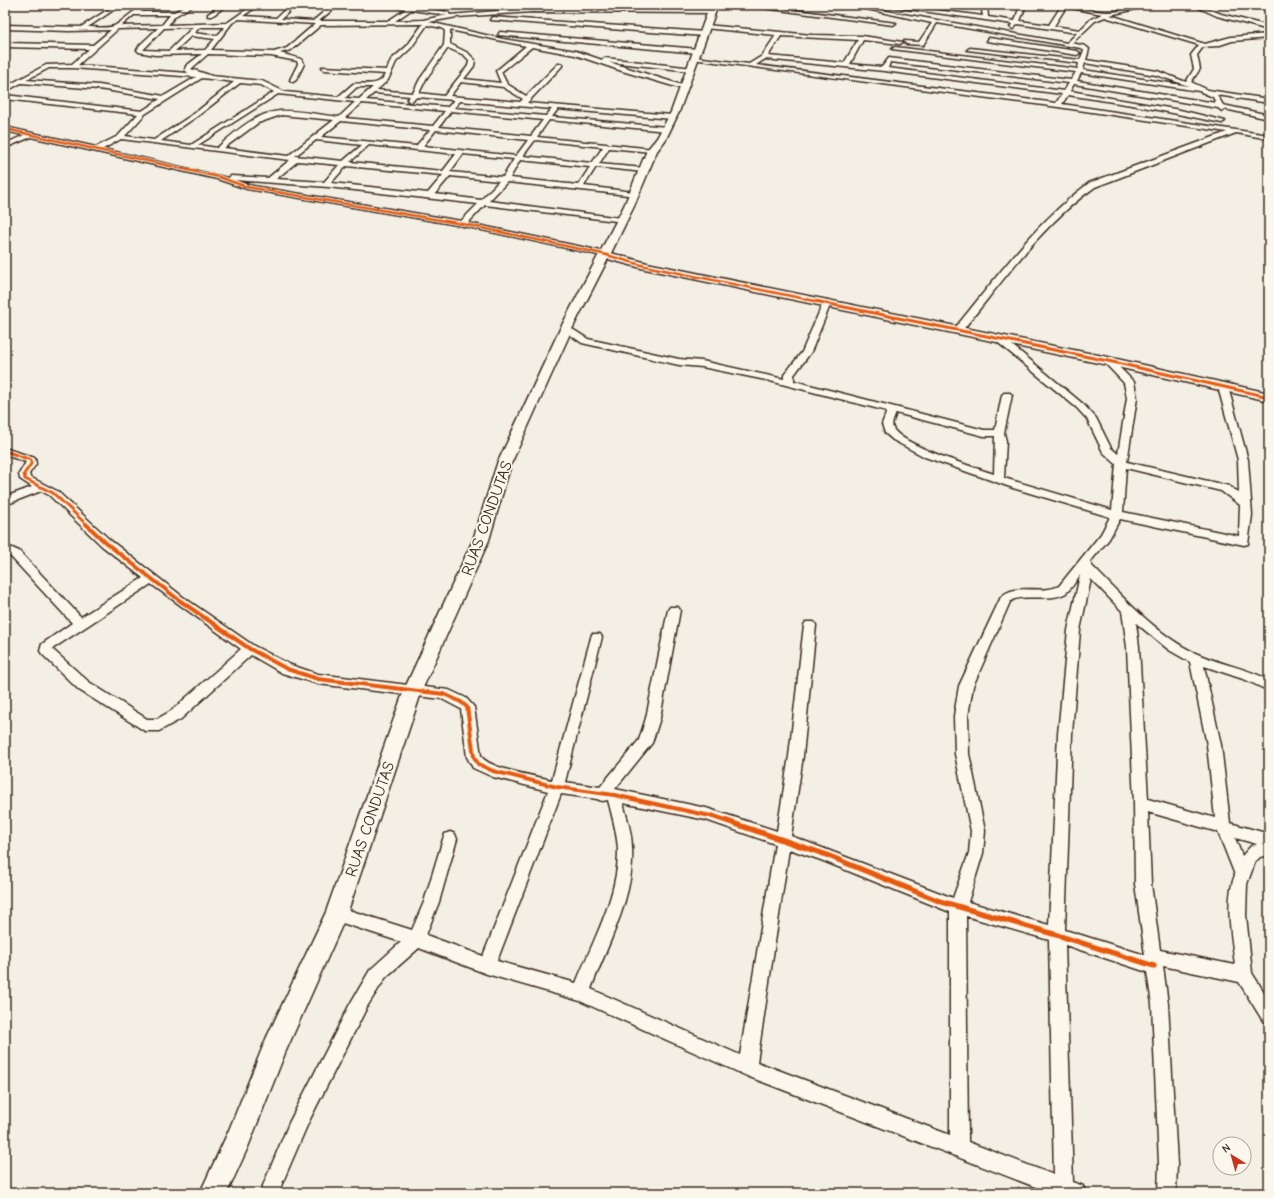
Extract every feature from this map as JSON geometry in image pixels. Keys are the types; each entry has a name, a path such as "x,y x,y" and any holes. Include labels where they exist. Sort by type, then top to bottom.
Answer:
{"street":[{"path":"83,28 118,5"},
{"path":"73,66 134,13 151,5"},
{"path":"191,5 174,14 140,50 146,52 170,53 268,54 287,56 296,58 300,62 292,80"},
{"path":"210,15 224,5"},
{"path":"198,75 190,72 188,67 205,54 228,25 256,5"},
{"path":"278,19 293,5"},
{"path":"268,54 289,49 318,23 335,5"},
{"path":"393,5 457,16"},
{"path":"743,5 891,29"},
{"path":"851,5 935,22 1069,43 1086,48 1087,50 1084,54 1080,71 1058,104"},
{"path":"884,5 1051,26 1082,32"},
{"path":"1010,33 1017,22 1023,5"},
{"path":"1058,5 1065,5 1105,15 1203,45 1217,44 1231,39 1269,38"},
{"path":"1051,26 1065,5"},
{"path":"1069,43 1091,22 1105,15 1145,5"},
{"path":"1195,5 1219,15 1269,28"},
{"path":"1114,6 1128,9"},
{"path":"390,22 407,7"},
{"path":"271,179 294,157 386,79 394,61 409,47 425,22 457,16 560,10 713,8"},
{"name":"RUAS CONDUTAS","path":"213,1193 238,1138 275,1048 336,914 413,690 481,540 504,464 566,329 634,194 652,150 661,140 672,117 713,8"},
{"path":"984,8 985,18"},
{"path":"984,8 992,12"},
{"path":"134,13 174,14"},
{"path":"1013,14 1020,14"},
{"path":"884,39 891,29 897,15"},
{"path":"237,18 278,19 318,23 425,22 485,19 658,31 705,31 743,28 819,38 847,40 862,38 884,39 924,44 935,22"},
{"path":"425,22 530,46 576,53 624,70 683,88"},
{"path":"5,26 116,28 228,25"},
{"path":"170,53 198,26"},
{"path":"403,106 415,95 423,79 447,45 448,31 443,26"},
{"path":"576,53 597,34 589,26"},
{"path":"654,36 658,31"},
{"path":"982,51 995,31"},
{"path":"469,33 645,46 694,61"},
{"path":"750,66 764,56 780,33"},
{"path":"190,34 219,38"},
{"path":"846,65 862,38"},
{"path":"989,40 1084,54"},
{"path":"645,46 649,41"},
{"path":"884,69 900,42"},
{"path":"5,45 95,47"},
{"path":"446,97 471,66 472,60 466,54 447,45"},
{"path":"1188,84 1197,70 1195,52 1203,45"},
{"path":"505,85 498,72 530,46"},
{"path":"287,56 289,49"},
{"path":"895,49 1080,71 1200,89"},
{"path":"963,49 1083,62 1157,73 1188,84 1217,97 1223,114 1223,130"},
{"path":"764,56 884,69 1066,93 1162,108 1222,121"},
{"path":"598,60 694,61 750,66 1058,104 1269,137"},
{"path":"890,60 1072,82 1220,105 1269,117"},
{"path":"494,114 520,104 527,99 560,65"},
{"path":"5,90 44,67 73,66 198,75 264,84 276,92 360,100 403,106 666,129"},
{"path":"324,68 388,72"},
{"path":"98,149 120,137 143,113 198,75"},
{"path":"155,142 197,114 239,80"},
{"path":"459,80 505,85 527,99"},
{"path":"22,81 99,87 166,98"},
{"path":"340,99 355,84 380,85"},
{"path":"372,91 672,117"},
{"path":"193,146 276,92"},
{"path":"1208,92 1234,94 1269,101"},
{"path":"5,97 143,113"},
{"path":"419,147 458,99"},
{"path":"463,224 506,178 532,138 556,107"},
{"path":"218,150 243,130 271,113 652,150"},
{"path":"5,129 219,177 246,187 463,224 603,254 645,266 1108,361 1269,397"},
{"path":"958,330 1033,238 1080,193 1097,183 1235,131"},
{"path":"5,146 30,135"},
{"path":"120,137 344,164 506,178 634,194"},
{"path":"316,138 370,142 644,170"},
{"path":"325,185 344,164 370,142"},
{"path":"580,187 593,165 607,146"},
{"path":"430,195 461,152"},
{"path":"219,177 271,179 430,195 621,220"},
{"path":"246,187 255,179"},
{"path":"271,179 286,195"},
{"path":"333,202 346,187"},
{"path":"789,383 789,375 806,352 827,303"},
{"path":"566,329 585,341 679,362 702,364 789,383 984,433 999,433"},
{"path":"998,338 1080,406 1090,418 1107,450 1122,464 1225,488 1245,503"},
{"path":"959,1149 958,907 976,853 978,831 962,754 961,716 966,686 1005,600 1009,596 1022,594 1053,594 1063,589 1085,564 1105,536 1116,515 1132,398 1129,382 1108,361"},
{"path":"893,409 887,424 889,431 897,438 929,455 999,480 1116,515 1244,541 1245,503 1242,460 1224,387"},
{"path":"999,480 1001,441 999,433 1007,395"},
{"path":"5,451 30,460 31,464 24,474 25,479 54,493 106,543 179,600 250,648 287,669 318,678 444,694 461,702 467,707 474,758 478,764 493,771 557,787 608,795 706,814 824,854 939,901 958,907 1154,961 1244,975"},
{"path":"5,501 41,487"},
{"path":"5,549 15,554 80,624"},
{"path":"1085,564 1128,609 1173,647 1196,659 1250,676 1269,686"},
{"path":"336,914 416,939 487,966 580,993 747,1067 1070,1191 1057,935 1065,734 1074,630 1085,564"},
{"path":"151,578 51,643 46,647 46,651 84,686 145,725 159,725 176,715 250,648"},
{"path":"1128,609 1133,647 1141,803 1143,884 1160,1004 1168,1164 1167,1193"},
{"path":"608,795 645,743 653,718 674,610"},
{"path":"747,1067 784,840 796,756 810,625"},
{"path":"487,966 557,787 596,637"},
{"path":"1196,659 1214,745 1223,826 1243,876"},
{"path":"580,993 614,906 621,880 625,855 624,837 608,795"},
{"path":"1141,803 1223,826 1269,841"},
{"path":"269,1193 276,1171 302,1114 350,1021 377,975 388,962 416,939 436,884 450,839"},
{"path":"1269,848 1256,851 1250,858 1239,884 1238,914 1244,975 1269,1015"}],"cycle path":[{"path":"5,129 219,177 247,187 463,224 603,254 645,266 1108,361 1269,397"},
{"path":"5,451 31,460 31,464 24,474 25,479 53,493 106,543 179,600 250,649 287,669 318,679 444,694 461,702 467,707 474,757 478,764 493,771 557,787 614,795 706,814 824,854 939,901 1057,935 1154,966"}]}
